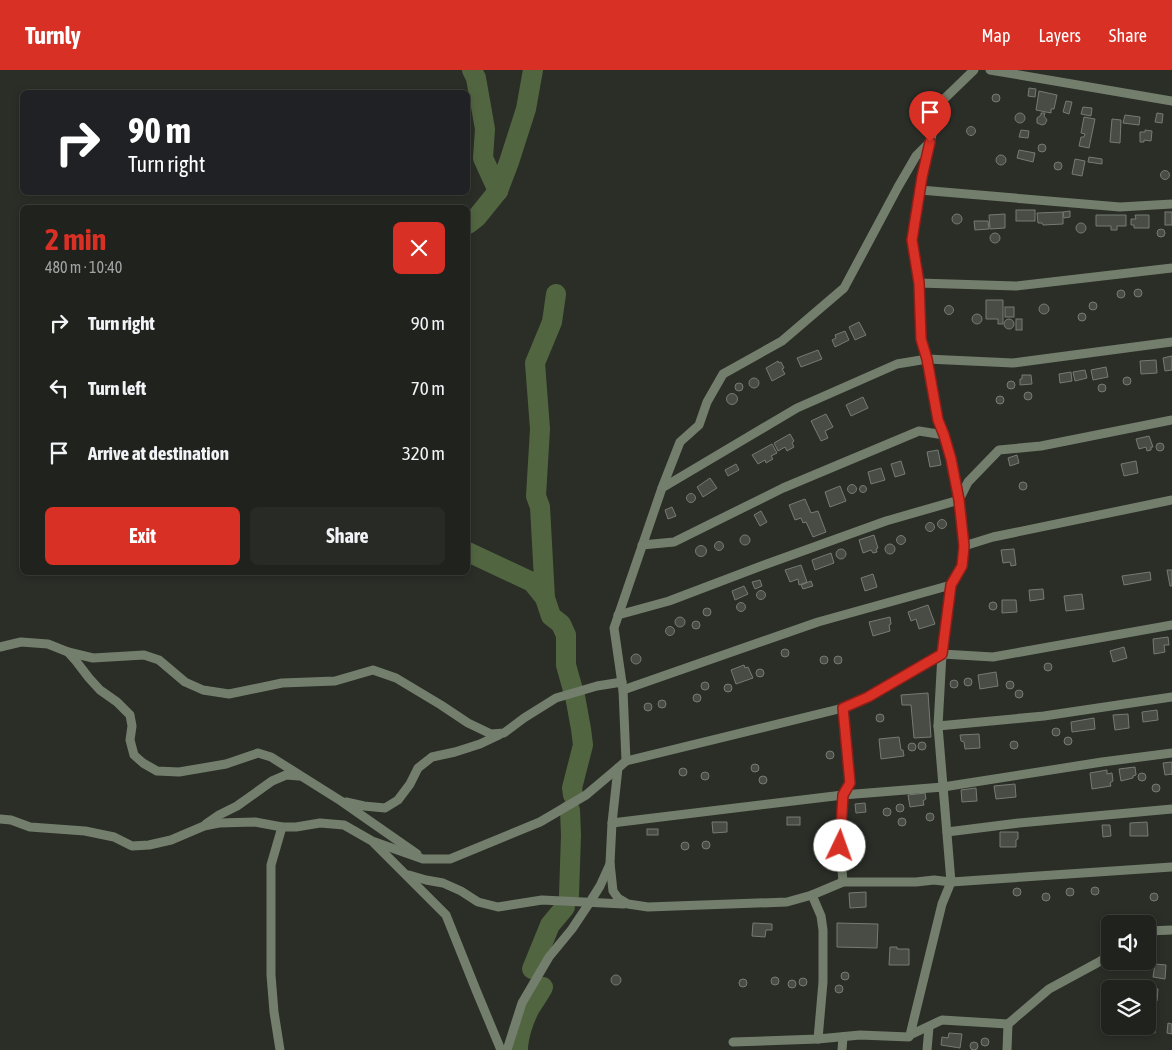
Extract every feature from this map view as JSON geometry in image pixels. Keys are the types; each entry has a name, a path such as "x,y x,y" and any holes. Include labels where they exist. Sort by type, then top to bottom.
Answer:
{"street":[{"path":"910,1035 942,904 951,882 938,726 942,654 951,585 962,566 964,546 959,500 951,459 938,420 927,359 921,339 919,283 912,240 930,142 941,102 974,70"},
{"path":"990,70 1172,101"},
{"path":"626,761 623,686 614,628 662,488 680,442 699,425 707,402 723,374 782,341 844,288 902,179 916,156 930,142"},
{"path":"920,190 1120,207 1172,204"},
{"path":"919,283 1016,286 1172,268"},
{"path":"662,488 797,408 897,364 927,359 1013,362 1172,342"},
{"path":"618,615 669,601 886,522 959,500 968,482 999,450 1041,446 1172,420"},
{"path":"642,545 674,542 783,488 919,431 944,435"},
{"path":"964,546 993,537 1172,500"},
{"path":"341,801 385,808 398,800 410,784 418,768 432,757 480,744 504,733 556,698 597,686 623,686 818,622 951,585"},
{"path":"0,819 11,820 30,827 85,831 114,837 132,846 149,845 171,840 204,826 219,822 255,822 282,827 320,823 344,825 372,841 423,859 450,859 540,822 586,795 626,761 843,708 868,697 942,654 993,657 1172,625"},
{"path":"0,647 21,642 48,644 68,652 93,658 144,655 159,660 185,682 203,690 229,694 282,683 335,681 373,670 396,678 468,723 491,734 504,733"},
{"path":"68,652 88,678 130,715 132,726 130,740 134,755 143,763 157,771 178,772 226,764 258,753 271,757 341,801 403,843 423,859"},
{"path":"938,726 1044,716 1172,697"},
{"path":"843,708 850,783 843,795 840,846 843,882"},
{"path":"612,824 843,795 943,787 1172,753"},
{"path":"618,768 610,863 614,891 618,898 628,904"},
{"path":"204,826 219,815 237,806 272,781 286,775 300,776"},
{"path":"947,832 1019,823 1172,810"},
{"path":"280,1050 271,975 271,865 282,827"},
{"path":"372,841 446,915 501,1050"},
{"path":"507,1050 522,1003 549,957 590,902 600,886 610,863"},
{"path":"407,874 442,883 461,891 478,902 498,907 542,900 628,904 648,907 787,902 812,896 843,882 916,882 934,880 951,882 1172,867"},
{"path":"812,896 823,930 823,982 818,1039"},
{"path":"1156,931 1172,930"},
{"path":"733,1042 818,1039 860,1035 909,1037 942,1020 1008,1024 1049,989 1101,961"},
{"path":"1007,1050 1008,1024"},
{"path":"927,1050 928,1027"},
{"path":"842,1050 843,1037"}],"building":[{"path":"1029,88 1036,89 1035,97 1028,96"},
{"path":"1039,91 1057,95 1054,109 1051,109 1051,113 1036,110"},
{"path":"996,94 1000,98 996,102 992,98"},
{"path":"1066,101 1072,102 1069,114 1063,112"},
{"path":"1083,107 1092,108 1091,116 1081,114"},
{"path":"1020,113 1025,118 1020,123 1015,118"},
{"path":"1041,113 1045,113 1044,116 1047,120 1042,125 1037,123 1037,118"},
{"path":"1157,113 1163,114 1162,123 1155,122"},
{"path":"1125,115 1140,117 1139,125 1123,123"},
{"path":"1084,117 1095,119 1089,148 1079,146 1081,137 1084,137 1085,134 1081,133"},
{"path":"1112,119 1121,120 1120,143 1110,142"},
{"path":"971,126 976,131 971,136 966,131"},
{"path":"1021,130 1029,131 1028,138 1019,137"},
{"path":"1145,130 1152,131 1151,141 1144,140 1144,142 1140,142 1140,132 1145,132"},
{"path":"1042,144 1046,148 1042,152 1038,148"},
{"path":"1019,150 1035,153 1033,162 1017,158"},
{"path":"999,155 1003,155 1006,160 1005,164 999,165 996,162 996,158"},
{"path":"1089,157 1102,159 1102,164 1088,162"},
{"path":"1075,159 1085,161 1082,176 1072,174"},
{"path":"1058,162 1062,166 1058,170 1054,166"},
{"path":"1165,171 1169,175 1165,179 1161,175"},
{"path":"1016,210 1035,210 1035,221 1016,221"},
{"path":"1070,211 1070,217 1064,218 1063,212"},
{"path":"1063,212 1063,224 1043,225 1038,223 1037,213"},
{"path":"1165,212 1172,212 1172,225 1165,225"},
{"path":"955,214 959,214 962,219 961,223 955,224 952,221 952,217"},
{"path":"1005,214 1005,228 990,229 989,215"},
{"path":"1096,215 1126,215 1126,226 1117,226 1117,230 1111,230 1111,226 1096,226"},
{"path":"1135,215 1149,215 1149,228 1134,228 1134,225 1131,225 1131,219 1136,219"},
{"path":"974,221 988,221 989,229 975,230"},
{"path":"1081,223 1086,228 1081,233 1076,228"},
{"path":"1161,229 1165,233 1161,237 1157,233"},
{"path":"993,233 997,233 1000,238 997,243 993,243 990,240 990,236"},
{"path":"1138,289 1142,293 1138,297 1134,293"},
{"path":"1121,290 1125,294 1121,298 1117,294"},
{"path":"986,300 1003,300 1003,324 998,324 998,319 986,319"},
{"path":"1093,302 1097,306 1093,310 1089,306"},
{"path":"1044,304 1049,309 1044,314 1039,309"},
{"path":"949,305 954,310 949,315 944,310"},
{"path":"1005,307 1014,307 1014,317 1005,317"},
{"path":"1082,313 1086,317 1082,321 1078,317"},
{"path":"977,314 982,319 977,324 972,319"},
{"path":"1007,319 1011,319 1014,324 1013,328 1007,329 1004,326 1004,322"},
{"path":"1016,319 1022,319 1022,330 1016,330"},
{"path":"859,322 866,335 855,340 849,327"},
{"path":"845,331 849,340 835,347 832,340 836,338 835,335"},
{"path":"818,350 822,359 801,367 797,358"},
{"path":"1172,356 1172,370 1165,371 1163,358"},
{"path":"1156,360 1157,373 1141,374 1140,361"},
{"path":"778,361 779,363 781,362 785,374 772,381 766,368"},
{"path":"1106,367 1108,377 1093,380 1091,370"},
{"path":"1085,370 1087,378 1075,381 1073,372"},
{"path":"1071,372 1072,381 1060,383 1059,374"},
{"path":"1022,375 1031,375 1032,384 1020,385"},
{"path":"1127,377 1131,381 1127,385 1123,381"},
{"path":"752,378 756,378 759,383 758,387 752,388 749,385 749,381"},
{"path":"1011,381 1015,385 1011,389 1007,385"},
{"path":"739,383 743,387 739,391 735,387"},
{"path":"1102,384 1106,388 1102,392 1098,388"},
{"path":"1028,392 1032,396 1028,400 1024,396"},
{"path":"730,394 734,394 737,399 736,403 730,404 727,401 727,397"},
{"path":"1000,396 1004,400 1000,404 996,400"},
{"path":"863,397 868,408 851,416 846,405"},
{"path":"826,414 833,427 825,431 828,438 821,441 811,421"},
{"path":"790,434 794,441 792,443 794,447 787,451 785,447 778,451 774,443"},
{"path":"1149,436 1153,447 1151,447 1151,450 1147,451 1146,447 1139,449 1136,439"},
{"path":"1160,443 1164,447 1160,451 1156,447"},
{"path":"772,444 777,453 771,456 773,459 766,463 765,460 758,464 752,455"},
{"path":"938,450 941,465 930,467 927,452"},
{"path":"1017,455 1019,463 1010,466 1008,458"},
{"path":"901,461 905,474 895,477 891,464"},
{"path":"1136,461 1138,473 1124,476 1121,464"},
{"path":"736,464 739,470 728,476 725,470"},
{"path":"881,468 885,480 871,484 868,472"},
{"path":"710,478 717,488 703,497 697,487"},
{"path":"1023,482 1027,486 1023,490 1019,486"},
{"path":"852,484 857,489 852,494 847,489"},
{"path":"863,485 867,489 863,493 859,489"},
{"path":"840,486 846,501 830,507 825,492"},
{"path":"691,493 696,498 691,503 686,498"},
{"path":"805,499 811,513 818,511 826,532 813,537 806,522 803,523 801,518 795,520 789,505"},
{"path":"672,507 676,516 668,519 665,510"},
{"path":"761,511 767,522 760,526 754,515"},
{"path":"942,519 947,524 942,529 937,524"},
{"path":"930,522 935,527 930,532 925,527"},
{"path":"743,535 747,535 750,540 749,544 743,545 740,542 740,538"},
{"path":"874,535 878,548 876,549 877,552 873,553 871,550 863,553 859,540"},
{"path":"901,535 906,540 901,545 896,540"},
{"path":"719,542 723,546 719,550 715,546"},
{"path":"890,544 895,549 890,554 885,549"},
{"path":"699,546 703,546 706,551 705,555 699,556 696,553 696,549"},
{"path":"841,549 846,554 841,559 836,554"},
{"path":"1014,549 1016,565 1011,566 1010,562 1003,563 1001,550"},
{"path":"831,553 834,563 815,570 812,560"},
{"path":"801,565 807,582 799,585 798,579 790,582 785,570"},
{"path":"1167,570 1172,570 1172,586 1170,586"},
{"path":"1150,572 1151,580 1124,585 1122,576"},
{"path":"873,574 877,587 865,591 861,578"},
{"path":"760,580 762,586 755,589 752,582"},
{"path":"811,581 813,586 803,589 801,585"},
{"path":"744,586 748,594 735,600 732,591"},
{"path":"1043,589 1044,599 1030,601 1029,590"},
{"path":"761,590 766,595 761,600 756,595"},
{"path":"1082,594 1084,609 1066,611 1064,596"},
{"path":"1002,600 1016,600 1017,612 1002,613"},
{"path":"993,602 997,606 993,610 989,606"},
{"path":"741,603 745,607 741,611 737,607"},
{"path":"928,605 935,624 919,629 916,619 911,621 908,612"},
{"path":"707,608 711,612 707,616 703,612"},
{"path":"678,617 682,617 685,622 684,626 678,627 675,624 675,620"},
{"path":"890,617 890,631 873,636 869,622"},
{"path":"696,621 700,625 696,629 692,625"},
{"path":"670,627 674,631 670,635 666,631"},
{"path":"1168,637 1169,645 1164,645 1165,652 1154,654 1153,639"},
{"path":"1124,647 1127,658 1113,662 1110,651"},
{"path":"785,649 789,653 785,657 781,653"},
{"path":"634,654 638,654 641,659 640,663 634,664 631,661 631,657"},
{"path":"824,656 828,660 824,664 820,660"},
{"path":"838,656 842,660 838,664 834,660"},
{"path":"1048,663 1052,667 1048,671 1044,667"},
{"path":"744,665 745,668 748,667 753,678 736,684 731,670"},
{"path":"760,669 764,673 760,677 756,673"},
{"path":"996,672 998,686 980,689 978,675"},
{"path":"968,678 972,682 968,686 964,682"},
{"path":"954,680 958,684 954,688 950,684"},
{"path":"1010,681 1014,685 1010,689 1006,685"},
{"path":"705,682 709,686 705,690 701,686"},
{"path":"728,684 732,688 728,692 724,688"},
{"path":"1019,690 1023,694 1019,698 1015,694"},
{"path":"928,693 931,737 914,738 911,705 902,705 901,695"},
{"path":"697,694 701,698 697,702 693,698"},
{"path":"662,700 666,704 662,708 658,704"},
{"path":"648,703 652,707 648,711 644,707"},
{"path":"1157,710 1158,720 1143,722 1142,712"},
{"path":"880,714 884,718 880,722 876,718"},
{"path":"1128,714 1129,728 1115,730 1113,715"},
{"path":"1094,718 1095,729 1072,732 1071,722"},
{"path":"1056,728 1060,732 1056,736 1052,732"},
{"path":"979,734 980,748 965,749 960,735"},
{"path":"899,737 904,756 881,759 879,739"},
{"path":"1068,737 1072,741 1068,745 1064,741"},
{"path":"1014,741 1018,745 1014,749 1010,745"},
{"path":"922,742 926,746 922,750 918,746"},
{"path":"912,743 916,747 912,751 908,747"},
{"path":"830,751 834,755 830,759 826,755"},
{"path":"1172,762 1172,774 1165,775 1163,763"},
{"path":"755,764 759,768 755,772 751,768"},
{"path":"1135,767 1136,775 1133,778 1121,781 1119,769"},
{"path":"683,768 687,772 683,776 679,772"},
{"path":"1107,770 1107,774 1112,773 1113,781 1110,783 1111,786 1092,789 1090,773"},
{"path":"705,772 709,776 705,780 701,776"},
{"path":"1142,773 1146,777 1142,781 1138,777"},
{"path":"763,776 767,780 763,784 759,780"},
{"path":"1015,784 1016,797 996,799 994,786"},
{"path":"1156,784 1160,788 1156,792 1152,788"},
{"path":"976,788 977,801 962,802 961,790"},
{"path":"925,793 924,805 910,807 908,795"},
{"path":"865,803 866,812 856,813 855,804"},
{"path":"900,804 904,808 900,812 896,808"},
{"path":"887,808 891,812 887,816 883,812"},
{"path":"930,813 934,817 930,821 926,817"},
{"path":"787,817 800,817 800,825 787,825"},
{"path":"902,818 906,822 902,826 898,822"},
{"path":"712,822 727,822 727,832 713,833"},
{"path":"1147,822 1148,836 1130,836 1130,823"},
{"path":"1102,825 1110,825 1111,836 1103,837"},
{"path":"647,829 658,829 658,835 647,835"},
{"path":"1000,832 1018,832 1016,847 1000,847"},
{"path":"820,837 824,841 820,845 816,841"},
{"path":"706,841 710,845 706,849 702,845"},
{"path":"685,842 689,846 685,850 681,846"},
{"path":"857,844 861,848 857,852 853,848"},
{"path":"1095,887 1099,891 1095,895 1091,891"},
{"path":"1017,888 1021,892 1017,896 1013,892"},
{"path":"1070,888 1074,892 1070,896 1066,892"},
{"path":"866,892 866,907 850,908 849,893"},
{"path":"1046,893 1050,897 1046,901 1042,897"},
{"path":"1154,893 1158,897 1154,901 1150,897"},
{"path":"753,923 772,924 772,930 766,930 765,937 752,936"},
{"path":"837,923 878,924 877,948 837,947"},
{"path":"890,947 909,949 909,965 889,965"},
{"path":"1156,964 1166,965 1165,979 1153,977"},
{"path":"845,972 849,976 845,980 841,976"},
{"path":"614,975 618,975 621,980 620,984 614,985 611,982 611,978"},
{"path":"775,977 779,981 775,985 771,981"},
{"path":"803,978 807,982 803,986 799,982"},
{"path":"743,979 747,983 743,987 739,983"},
{"path":"792,980 796,984 792,988 788,984"},
{"path":"839,985 843,989 839,993 835,989"},
{"path":"1156,989 1158,989 1156,1001"},
{"path":"1168,1023 1172,1024 1172,1034 1167,1033"},
{"path":"949,1033 962,1034 960,1048 941,1045 942,1037 948,1038"},
{"path":"985,1038 989,1042 985,1046 981,1042"},
{"path":"974,1042 978,1046 974,1050 970,1046"}],"waterway":[{"path":"472,70 476,78 485,129 483,158 498,191"},
{"path":"470,222 477,217 498,191 526,109 533,70"},
{"path":"545,598 540,507 536,496 540,429 535,363 552,322 556,294"},
{"path":"470,553 532,582 545,598 551,616 561,624 566,635 566,665 573,690"},
{"path":"573,795 572,788 583,745 575,696"},
{"path":"569,895 570,810"},
{"path":"532,969 550,925 565,907"},
{"path":"518,1050 520,1034 526,1017 543,987"}],"route":[{"path":"840,846 843,795 850,783 843,708 868,697 942,654 951,585 962,566 964,546 959,500 951,459 938,420 927,359 921,339 919,283 912,240 922,177 930,142"}]}
